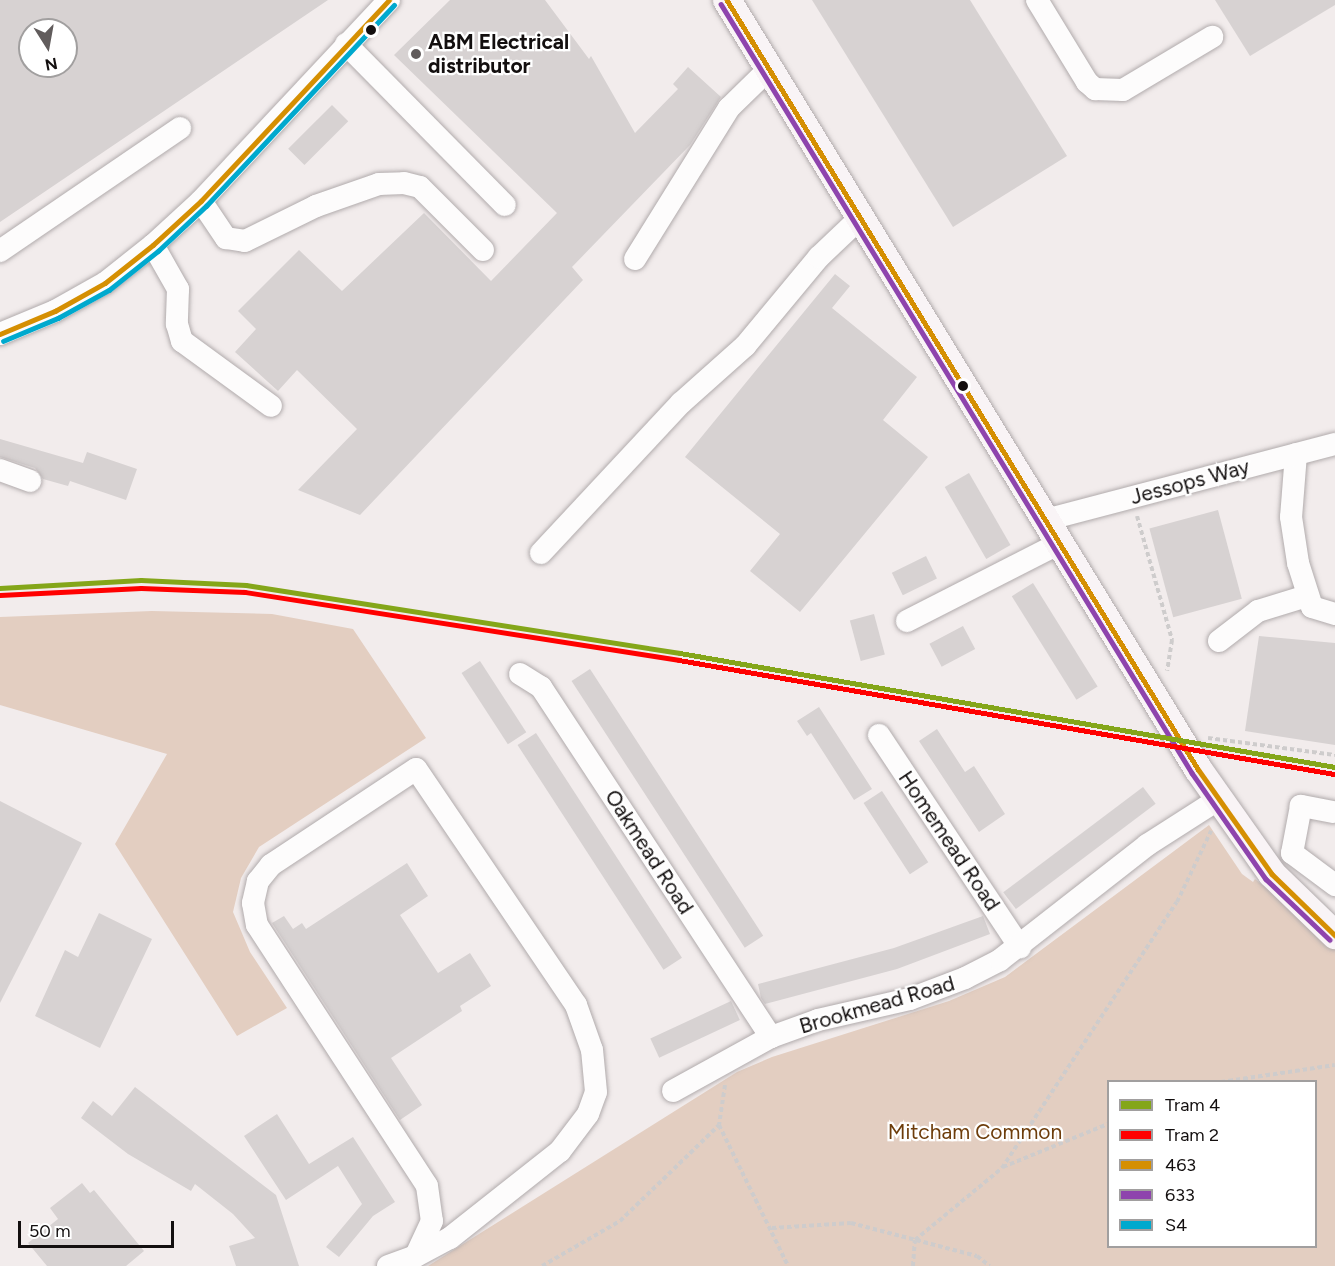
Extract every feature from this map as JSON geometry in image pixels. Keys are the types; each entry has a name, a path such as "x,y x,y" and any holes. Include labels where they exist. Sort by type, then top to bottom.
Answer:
{"main road":[{"path":"727,0 1176,734 1216,812 1272,874 1335,935"}],"street":[{"path":"0,334 55,311 105,283 153,245 201,201 389,0"},
{"path":"1037,0 1087,82 1095,89 1123,90 1212,37"},
{"path":"346,44 505,205"},
{"path":"635,259 729,108 769,69"},
{"path":"0,252 180,128"},
{"path":"201,201 226,238 245,242 316,206 379,184 404,183 420,187 483,250"},
{"path":"541,553 681,403 745,346 819,257 861,217"},
{"path":"153,245 178,289 177,324 182,341 271,406"},
{"name":"Jessops Way","path":"908,621 1051,532 1132,498 1335,444"},
{"path":"1296,454 1290,516 1308,596 1317,611 1335,614"},
{"path":"0,470 30,481"},
{"path":"1219,641 1258,611 1308,596"},
{"name":"Oakmead Road","path":"520,674 541,687 771,1037"},
{"name":"Homemead Road","path":"879,735 1020,947"},
{"path":"388,1266 416,1256 450,1238 560,1152 588,1114 596,1092 596,1071 576,1005 416,770 271,865 258,881 253,903 257,925 427,1186 432,1221 416,1256"},
{"path":"1333,812 1301,806 1292,853 1335,885"},
{"name":"Brookmead Road","path":"673,1091 728,1058 771,1037 818,1020 942,988 1020,947 1147,845 1216,812"}],"path":[{"path":"1132,498 1172,639 1168,668 1152,696"},
{"path":"1176,734 1335,755"},
{"path":"913,1266 915,1240 1002,1168 1177,902 1216,812"},
{"path":"728,1058 719,1125 772,1228 788,1266"},
{"path":"1234,1080 1335,1065"},
{"path":"1002,1168 1107,1124"},
{"path":"542,1266 620,1221 719,1125"},
{"path":"772,1228 851,1223 977,1256 990,1266"}],"green space":[{"path":"152,611 272,614 353,629 426,738 259,847 241,878 233,912 250,952 287,1008 237,1036 115,844 167,754 0,705 0,617"},
{"name":"Mitcham Common","path":"1209,825 1242,874 1253,882 1255,879 1335,943 1335,1266 428,1266 737,1072 772,1057 949,1001 1005,977"}],"building":[{"path":"0,0 328,0 0,222"},
{"path":"450,0 545,0 589,59 591,56 635,133 678,89 673,84 688,67 721,97 690,145 572,267 583,280 360,515 298,490 357,429 297,370 278,391 235,352 256,329 238,311 299,250 342,291 424,213 491,281 557,213 394,55"},
{"path":"812,0 970,0 1067,156 953,227"},
{"path":"1215,0 1335,0 1335,5 1250,56"},
{"path":"332,105 348,121 304,165 288,149"},
{"path":"835,274 850,286 832,308 917,377 883,420 928,457 800,612 750,571 780,534 685,457"},
{"path":"0,439 83,463 87,452 137,469 126,500 70,481 68,486 43,479 35,468 0,457"},
{"path":"969,473 1010,545 986,559 945,487"},
{"path":"1218,510 1242,599 1173,617 1149,528"},
{"path":"926,556 937,578 903,595 892,573"},
{"path":"1033,583 1098,686 1076,700 1012,596"},
{"path":"874,614 885,655 861,661 850,620"},
{"path":"963,626 975,649 942,667 929,644"},
{"path":"1259,636 1335,643 1335,745 1245,731"},
{"path":"480,661 526,732 508,744 462,673"},
{"path":"590,669 763,936 745,948 572,681"},
{"path":"819,707 872,789 854,800 811,733 807,736 797,721"},
{"path":"937,729 965,772 974,766 1005,814 979,832 919,741"},
{"path":"536,733 682,958 664,970 518,745"},
{"path":"1143,787 1156,804 1016,909 1003,892"},
{"path":"882,791 928,862 910,874 864,803"},
{"path":"0,801 82,843 0,1003"},
{"path":"407,863 428,896 400,915 438,973 470,953 491,986 460,1006 462,1011 391,1058 422,1105 400,1120 272,923 284,916 293,929 302,923 306,929"},
{"path":"99,913 152,939 100,1048 35,1016 65,950 78,957"},
{"path":"983,916 990,934 897,969 765,1004 761,998 758,984 894,948"},
{"path":"731,1001 740,1020 659,1058 650,1039"},
{"path":"135,1087 276,1195 299,1266 236,1266 229,1246 255,1238 233,1214 195,1184 191,1191 128,1154 81,1118 93,1101 112,1116"},
{"path":"277,1114 309,1164 353,1137 395,1202 373,1216 339,1257 326,1247 362,1204 338,1166 286,1200 244,1136"},
{"path":"82,1183 90,1193 94,1190 144,1251 126,1266 47,1266 28,1243 58,1219 50,1208"}],"tram line":[{"name":"4","path":"0,588 141,580 246,585 680,653 1335,767"},
{"name":"2","path":"0,595 141,588 245,592 679,660 1334,774"}],"transit line":[{"name":"463","path":"0,334 55,311 105,283 153,245 201,201 389,0"},
{"name":"463","path":"727,0 1198,769 1272,874 1335,935"},
{"name":"633","path":"721,4 1192,773 1266,879 1330,940"},
{"name":"S4","path":"3,341 58,318 109,290 158,251 206,206 394,5"}],"place":[{"name":"ABM Electrical distributor","path":"416,54"}]}
